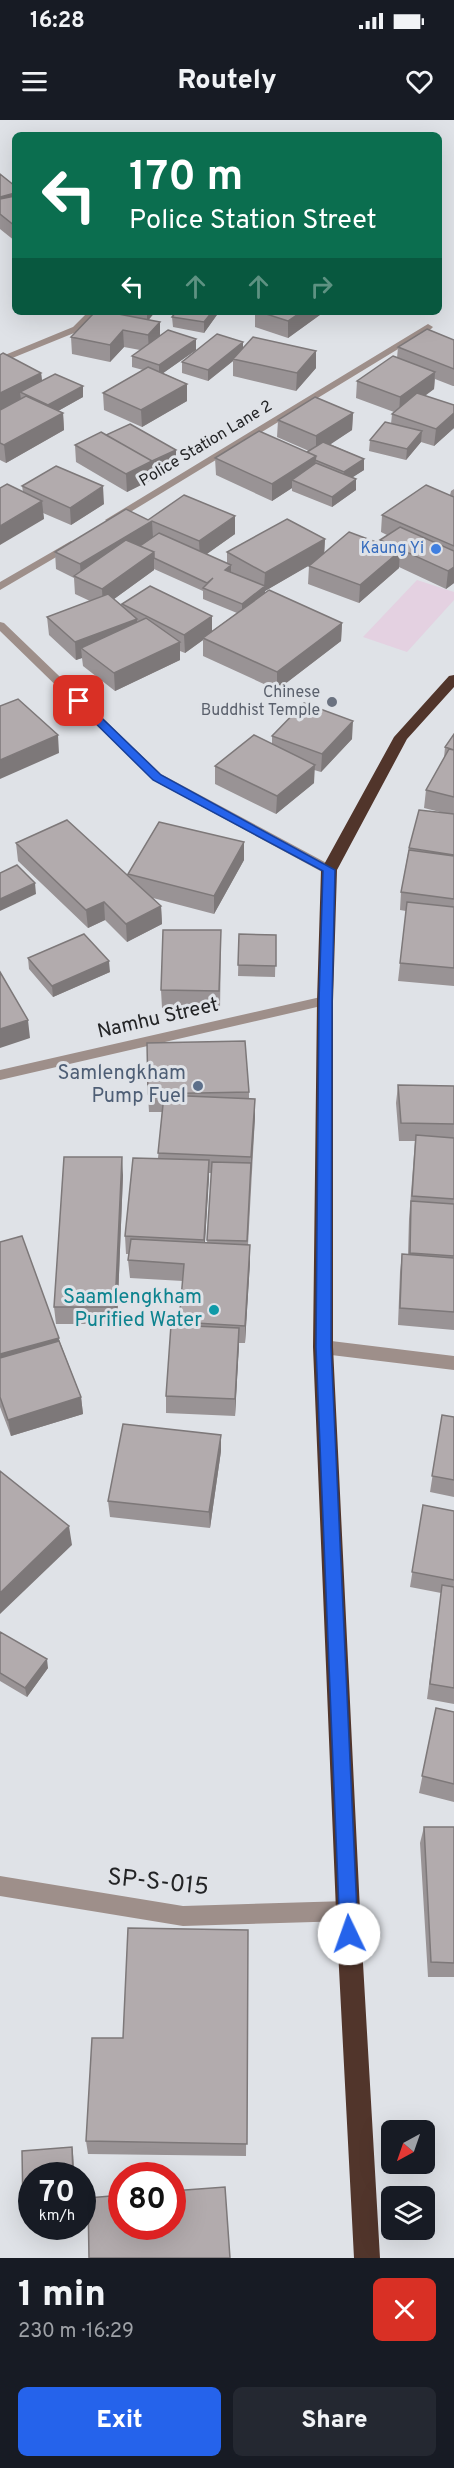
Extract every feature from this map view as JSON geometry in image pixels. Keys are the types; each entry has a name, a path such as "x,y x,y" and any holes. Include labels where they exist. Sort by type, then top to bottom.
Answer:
{"highway":[{"path":"367,2258 348,1911 323,1347 325,1001 329,870 401,737 454,679"}],"street":[{"path":"0,360 76,329 90,315"},
{"name":"Police Station Lane 2","path":"102,525 428,327"},
{"path":"0,587 81,537"},
{"path":"0,625 157,777 329,870"},
{"name":"Namhu Street","path":"0,1075 325,1001"},
{"path":"323,1347 454,1363"},
{"name":"SP-S-015","path":"0,1886 183,1916 348,1911"}],"shaded area":[{"path":"417,580 454,592 454,600 407,652 363,637"}],"building":[{"path":"0,174 12,184 12,194 0,197"},
{"path":"12,197 12,224 0,214 0,199"},
{"path":"92,315 124,315 160,322 148,335 123,330 110,345 71,337"},
{"path":"174,315 210,315 204,322 172,317"},
{"path":"269,315 297,315 288,321"},
{"path":"427,329 454,340 454,369 398,347"},
{"path":"168,330 196,339 159,365 132,356"},
{"path":"217,334 243,342 208,370 182,362"},
{"path":"253,337 316,351 297,373 233,359"},
{"path":"3,353 41,373 0,393 0,355"},
{"path":"393,356 435,372 400,397 357,381"},
{"path":"148,367 187,384 141,410 103,393"},
{"path":"55,374 83,386 48,405 20,392"},
{"path":"417,393 454,405 454,413 436,429 392,414"},
{"path":"26,396 63,413 4,445 0,443 0,410"},
{"path":"315,397 353,413 316,436 278,420"},
{"path":"385,422 422,431 407,449 370,440"},
{"path":"130,424 176,450 152,461 106,435"},
{"path":"259,431 316,456 272,484 215,458"},
{"path":"101,432 152,461 126,474 75,445"},
{"path":"323,442 364,459 344,472 315,460 316,456 307,452"},
{"path":"316,463 356,479 332,497 292,480"},
{"path":"56,466 103,486 70,508 22,486"},
{"path":"7,484 42,501 0,526 0,488"},
{"path":"426,485 454,497 454,546 382,515"},
{"path":"184,495 235,516 199,541 152,521 80,564 55,552 126,509 148,520"},
{"path":"287,519 325,539 265,573 227,552"},
{"path":"400,527 454,551 454,567 448,571 380,540"},
{"path":"349,532 400,551 360,585 309,566"},
{"path":"159,533 231,565 225,570 265,586 242,604 203,588 213,578 207,583 154,558 154,552 140,546"},
{"path":"126,540 154,552 102,589 74,576"},
{"path":"150,586 212,616 184,635 122,604"},
{"path":"269,590 342,623 277,672 203,638"},
{"path":"108,594 137,619 75,642 47,617"},
{"path":"146,618 180,642 114,673 81,648"},
{"path":"18,699 58,735 0,760 0,706"},
{"path":"304,703 353,721 322,754 272,736"},
{"path":"454,734 454,750 445,747"},
{"path":"254,735 315,765 277,796 215,766"},
{"path":"449,749 454,750 454,797 426,790"},
{"path":"419,810 454,814 454,855 409,848"},
{"path":"67,820 161,906 126,924 104,902 86,910 16,843"},
{"path":"159,822 244,842 214,896 128,874"},
{"path":"409,850 454,856 454,899 401,892"},
{"path":"17,865 35,883 0,899 0,873"},
{"path":"407,902 454,907 454,968 400,963"},
{"path":"163,930 221,930 219,991 161,990"},
{"path":"84,934 109,961 52,986 28,958"},
{"path":"239,934 276,935 276,966 238,965"},
{"path":"0,972 28,1020 0,1029"},
{"name":"Samlengkham Pump Fuel","path":"245,1041 249,1092 148,1094 147,1043"},
{"path":"398,1085 454,1086 454,1124 401,1123"},
{"path":"164,1095 255,1099 251,1157 158,1153"},
{"path":"416,1135 454,1138 454,1199 412,1196"},
{"path":"64,1157 122,1157 115,1307 54,1307"},
{"path":"133,1158 209,1160 204,1240 125,1236"},
{"path":"212,1162 251,1163 247,1241 207,1240"},
{"path":"411,1201 454,1204 454,1256 410,1253"},
{"path":"22,1236 59,1338 0,1354 0,1242"},
{"name":"Saamlengkham Purified Water","path":"131,1239 250,1245 245,1326 179,1322 184,1264 128,1260"},
{"path":"402,1254 454,1258 454,1312 400,1308"},
{"path":"171,1325 239,1328 235,1399 166,1396"},
{"path":"59,1341 81,1397 8,1420 0,1397 0,1358"},
{"path":"442,1415 454,1417 454,1480 432,1476"},
{"path":"123,1424 221,1435 209,1512 108,1501"},
{"path":"0,1471 69,1526 0,1593"},
{"path":"423,1505 454,1511 454,1580 412,1572"},
{"path":"442,1585 454,1587 454,1688 430,1684"},
{"path":"0,1632 47,1659 25,1688 0,1673"},
{"path":"436,1708 454,1712 454,1784 422,1776"},
{"path":"424,1827 454,1827 454,1963 431,1962"},
{"path":"128,1928 248,1930 247,2144 86,2141 92,2038 123,2038"},
{"path":"72,2147 73,2162 22,2162 22,2151"},
{"path":"225,2187 230,2258 89,2258 89,2240 96,2240 96,2197 108,2196 108,2240 186,2240 186,2190"}],"place":[{"name":"Kaung Yi","path":"436,549"},
{"name":"Chinese Buddhist Temple","path":"332,702"},
{"name":"Samlengkham Pump Fuel","path":"198,1086"},
{"name":"Saamlengkham Purified Water","path":"214,1310"}],"route":[{"path":"79,701 157,777 329,870 325,1001 323,1347 349,1934"}]}
